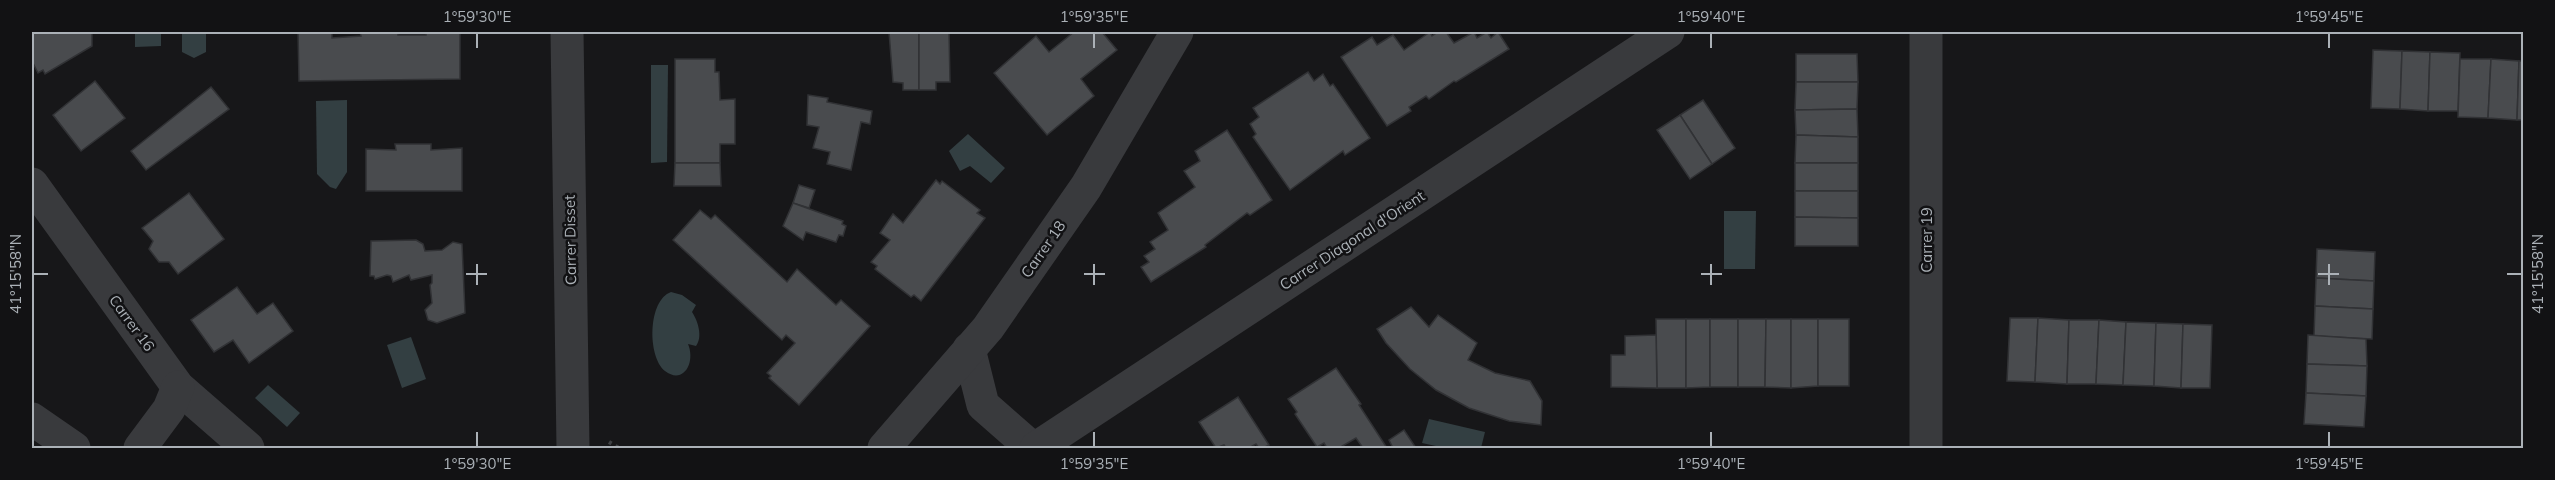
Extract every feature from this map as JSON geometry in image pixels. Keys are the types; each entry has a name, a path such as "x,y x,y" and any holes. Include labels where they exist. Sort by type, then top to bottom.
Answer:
{"street":[{"name":"Carrer Disset","path":"567,32 573,448"},
{"name":"Carrer 18","path":"884,448 987,328 1086,187 1177,32"},
{"name":"Carrer Diagonal d'Orient","path":"969,349 983,405 1034,448 1668,32"},
{"name":"Carrer 19","path":"1926,32 1926,448"},
{"name":"Carrer 16","path":"32,184 178,387 248,448"},
{"path":"140,448 169,409 178,387"},
{"path":"210,416 220,448"},
{"path":"32,419 74,448"}],"shaded area":[{"path":"135,32 161,32 161,46 135,47"},
{"path":"182,32 206,32 206,52 194,58 182,52"},
{"path":"651,65 668,65 667,162 651,163"},
{"path":"347,100 347,172 336,189 330,187 317,174 316,101"},
{"path":"968,134 1005,168 991,183 970,166 960,171 949,151"},
{"path":"1724,211 1756,211 1755,269 1724,269"},
{"path":"671,292 682,295 696,305 692,312 698,324 699,334 696,346 688,344 689,365 682,374 677,375 671,375 659,364 653,342 654,317 663,297"},
{"path":"411,337 426,379 402,388 387,345"},
{"path":"268,385 300,413 287,427 255,398"},
{"path":"1429,419 1485,432 1481,448 1445,448 1422,443"}],"building":[{"path":"32,32 92,32 92,46 45,74 43,70 38,73 32,61"},
{"path":"298,32 332,32 332,38 361,36 360,32 426,35 426,32 460,32 460,79 299,81"},
{"path":"889,32 919,32 919,90 903,90 903,83 893,82"},
{"path":"919,32 949,32 950,82 936,82 936,90 919,90"},
{"path":"1074,32 1102,32 1117,50 1081,79 1094,96 1047,135 994,73 1036,36 1049,52"},
{"path":"1430,32 1432,36 1438,32 1446,32 1454,43 1474,32 1477,38 1487,32 1491,38 1498,32 1509,49 1456,82 1454,81 1429,99 1426,96 1409,107 1411,111 1387,126 1341,57 1372,37 1377,45 1393,35 1404,50"},
{"path":"2373,50 2402,51 2400,109 2371,108"},
{"path":"2402,51 2430,52 2428,111 2400,109"},
{"path":"2430,52 2460,53 2458,111 2428,111"},
{"path":"1796,54 1857,54 1858,82 1796,82"},
{"path":"675,59 715,59 715,72 719,72 720,100 735,99 735,144 720,144 720,163 675,163"},
{"path":"2460,59 2491,59 2488,118 2458,117"},
{"path":"2491,59 2519,61 2517,120 2488,118"},
{"path":"2519,61 2524,61 2524,120 2517,120"},
{"path":"1308,72 1314,81 1323,74 1330,86 1333,84 1370,138 1345,155 1343,151 1290,190 1253,137 1256,134 1250,124 1259,117 1253,108"},
{"path":"95,81 125,118 81,151 53,115"},
{"path":"1796,82 1858,82 1857,109 1795,110"},
{"path":"211,87 229,109 146,170 131,151"},
{"path":"808,95 828,98 827,102 872,111 870,124 861,122 851,170 827,164 830,152 813,148 819,127 807,125"},
{"path":"1703,100 1735,148 1712,164 1680,115"},
{"path":"1857,109 1858,137 1796,135 1795,110"},
{"path":"1680,115 1712,164 1690,179 1657,130"},
{"path":"1227,130 1272,200 1250,215 1247,213 1205,245 1206,247 1151,282 1141,267 1149,262 1144,256 1155,249 1150,242 1168,230 1158,213 1195,187 1184,171 1200,161 1195,151"},
{"path":"1796,135 1858,137 1858,163 1795,163"},
{"path":"395,144 431,144 431,150 462,148 462,191 366,191 366,149 396,150"},
{"path":"675,163 720,163 721,186 674,186"},
{"path":"1795,163 1858,163 1858,191 1795,191"},
{"path":"936,180 940,184 942,181 980,210 977,213 985,218 921,301 914,295 911,297 875,269 877,266 871,262 890,240 880,233 893,214 903,223"},
{"path":"799,185 815,190 809,208 793,203"},
{"path":"1795,191 1858,191 1858,218 1795,217"},
{"path":"189,193 224,239 178,274 169,262 159,262 149,249 153,241 142,228"},
{"path":"793,203 843,221 842,224 846,226 843,236 839,235 836,242 806,232 803,240 783,226"},
{"path":"700,210 711,219 715,215 787,282 797,269 836,305 841,300 870,326 799,405 769,378 771,376 767,373 795,343 786,335 782,340 673,240"},
{"path":"1795,217 1858,218 1858,246 1795,246"},
{"path":"416,240 423,244 425,251 442,250 453,242 462,244 465,313 437,323 428,320 425,310 432,303 430,285 432,275 411,280 409,275 393,282 391,276 375,279 374,276 370,276 371,241"},
{"path":"2317,249 2375,252 2374,281 2316,278"},
{"path":"2316,278 2374,281 2373,309 2315,306"},
{"path":"237,287 257,314 273,303 293,331 249,363 233,340 214,352 191,320"},
{"path":"2315,306 2373,309 2372,339 2314,336"},
{"path":"1411,307 1429,327 1438,315 1477,343 1468,360 1495,373 1530,381 1542,401 1541,425 1509,421 1469,408 1436,390 1410,369 1386,343 1377,329"},
{"path":"2010,318 2038,318 2035,382 2007,381"},
{"path":"2038,318 2069,320 2067,384 2035,382"},
{"path":"1656,319 1686,319 1686,388 1657,388"},
{"path":"1686,319 1710,319 1710,387 1686,388"},
{"path":"1710,319 1738,319 1738,387 1710,387"},
{"path":"1738,319 1766,319 1765,387 1738,387"},
{"path":"1766,319 1791,319 1791,388 1765,387"},
{"path":"1791,319 1818,319 1818,386 1791,388"},
{"path":"1818,319 1849,319 1849,386 1818,386"},
{"path":"2069,320 2099,320 2096,384 2067,384"},
{"path":"2099,320 2126,322 2123,385 2096,384"},
{"path":"2126,322 2156,323 2154,386 2123,385"},
{"path":"2156,323 2183,324 2181,388 2154,386"},
{"path":"2183,324 2212,325 2210,388 2181,388"},
{"path":"1656,335 1657,388 1611,387 1611,355 1625,355 1625,336"},
{"path":"2308,335 2366,339 2367,366 2307,364"},
{"path":"2307,364 2367,366 2366,396 2306,393"},
{"path":"1336,368 1387,448 1363,448 1356,438 1339,448 1327,448 1324,443 1317,447 1295,414 1297,412 1288,399"},
{"path":"2306,393 2366,396 2364,427 2304,424"},
{"path":"1238,397 1269,445 1263,448 1259,448 1256,444 1249,448 1226,448 1224,445 1216,448 1199,422"},
{"path":"1404,430 1416,448 1393,448 1389,440"}]}
